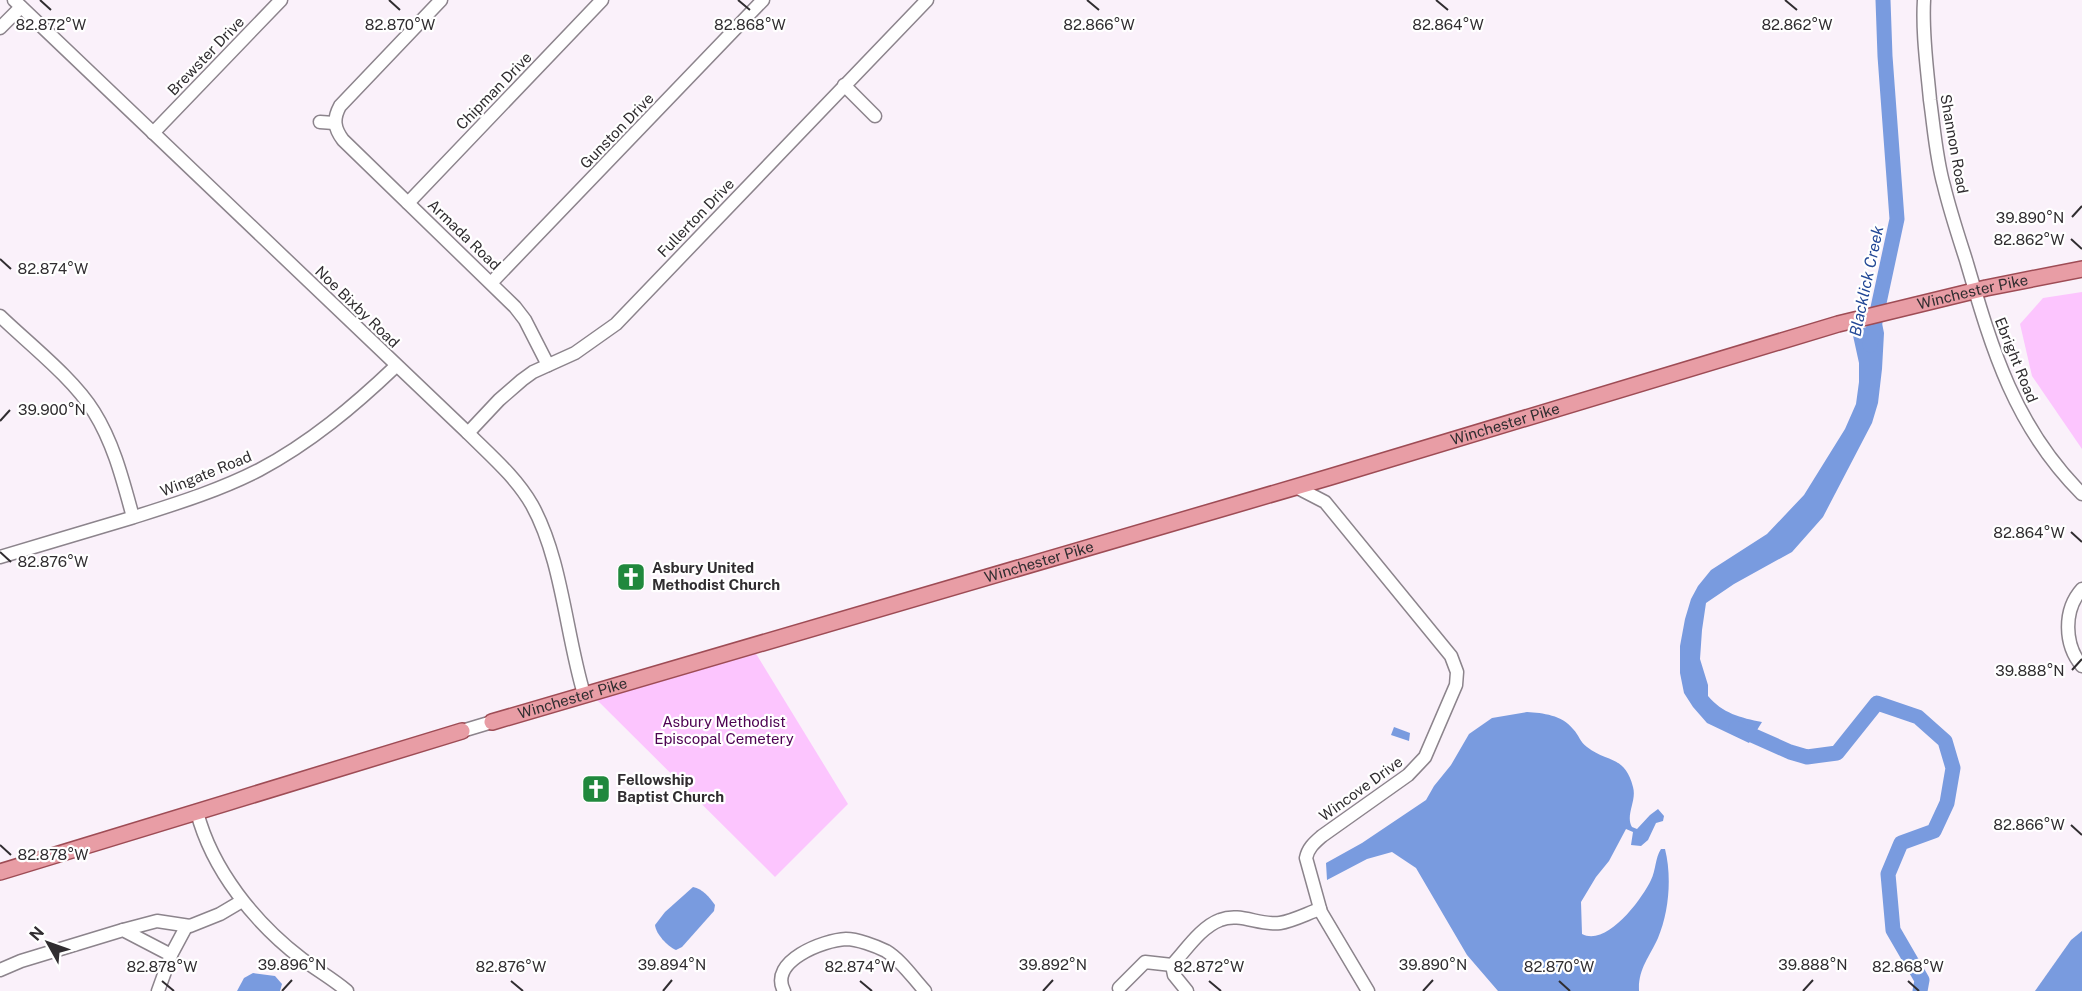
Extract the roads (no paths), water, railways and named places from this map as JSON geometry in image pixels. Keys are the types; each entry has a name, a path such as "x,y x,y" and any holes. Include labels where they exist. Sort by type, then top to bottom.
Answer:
{"main road":[{"name":"Winchester Pike","path":"492,722 1296,487 1838,324 1975,290 2082,269"},
{"name":"Winchester Pike","path":"0,872 462,731"}],"street":[{"name":"Brewster Drive","path":"153,133 281,0"},
{"path":"320,122 334,123 340,106 441,0"},
{"name":"Chipman Drive","path":"408,202 602,0"},
{"name":"Gunston Drive","path":"492,282 763,0"},
{"name":"Fullerton Drive","path":"468,433 499,400 522,380 583,348 616,324 927,0"},
{"name":"Shannon Road","path":"1923,0 1927,68 1940,172 1975,290"},
{"name":"Noe Bixby Road","path":"17,4 468,433 521,489 538,519 551,556 576,669 584,694"},
{"path":"0,28 17,4"},
{"path":"844,85 875,116"},
{"name":"Armada Road","path":"334,123 342,140 492,282 525,320 548,365"},
{"name":"Ebright Road","path":"1975,290 1998,364 2014,401 2053,462 2082,494"},
{"path":"0,316 62,375 93,411 108,438 133,517"},
{"name":"Wingate Road","path":"0,556 183,502 219,488 268,464 314,436 341,416 396,366"},
{"path":"1324,502 1328,477"},
{"name":"Wincove Drive","path":"1296,487 1324,502 1451,656 1456,667 1457,678 1428,751 1420,763 1399,781 1322,836 1309,849 1306,858 1320,909 1338,944 1368,991"},
{"path":"2082,589 2073,603 2067,631 2073,650 2082,666"},
{"name":"Winchester Pike","path":"462,731 492,722"},
{"path":"197,812 205,837 242,901 264,926 296,954 347,991"},
{"path":"0,970 21,961 157,921 186,927 209,920 242,901"},
{"path":"1172,965 1206,930 1222,918 1281,923 1320,909"},
{"path":"158,991 171,955 186,927"},
{"path":"123,930 171,955"},
{"path":"784,991 781,975 788,963 818,945 849,939 885,951 895,958 925,991"},
{"path":"1119,988 1145,962 1172,965"},
{"path":"1172,965 1174,975 1187,991"}],"water":[{"path":"1882,323 1884,333 1882,369 1878,403 1872,423 1823,517 1792,552 1734,584 1706,603 1700,659 1708,685 1708,696 1719,707 1732,714 1762,722 1749,743 1707,723 1684,693 1680,673 1680,646 1691,599 1711,570 1767,534 1804,495 1845,429 1856,404 1859,363 1852,331"},
{"path":"1527,712 1546,714 1569,724 1587,747 1620,764 1630,777 1634,792 1630,818 1632,827 1637,829 1658,809 1664,816 1663,821 1656,823 1648,840 1641,846 1631,845 1633,832 1626,829 1609,861 1581,902 1582,934 1592,936 1602,934 1612,928 1640,898 1653,876 1661,849 1665,849 1669,883 1667,906 1662,928 1640,976 1639,991 1498,991 1467,955 1416,868 1392,852 1367,859 1327,880 1326,863 1362,843 1426,800 1451,765 1469,734 1492,718"},
{"path":"1394,727 1410,733 1409,741 1391,735"},
{"path":"693,887 708,896 715,905 714,911 682,947 676,950 662,939 655,925 665,912"},
{"path":"2082,931 2082,991 2035,991 2071,940"},
{"path":"253,973 275,976 282,984 280,991 237,991 244,978"}],"waterway":[{"name":"Blacklick Creek","path":"1870,345 1897,219 1883,0"},
{"name":"Blacklick Creek","path":"1736,728 1807,757 1837,753 1877,703 1918,717 1945,741 1953,768 1947,803 1934,831 1901,843 1888,874 1893,930 1922,980 1920,991"}],"place":[{"name":"Asbury United Methodist Church","path":"631,577"},
{"name":"Fellowship Baptist Church","path":"596,789"}],"park label":[{"name":"Asbury Methodist Episcopal Cemetery","path":"724,730"}]}
